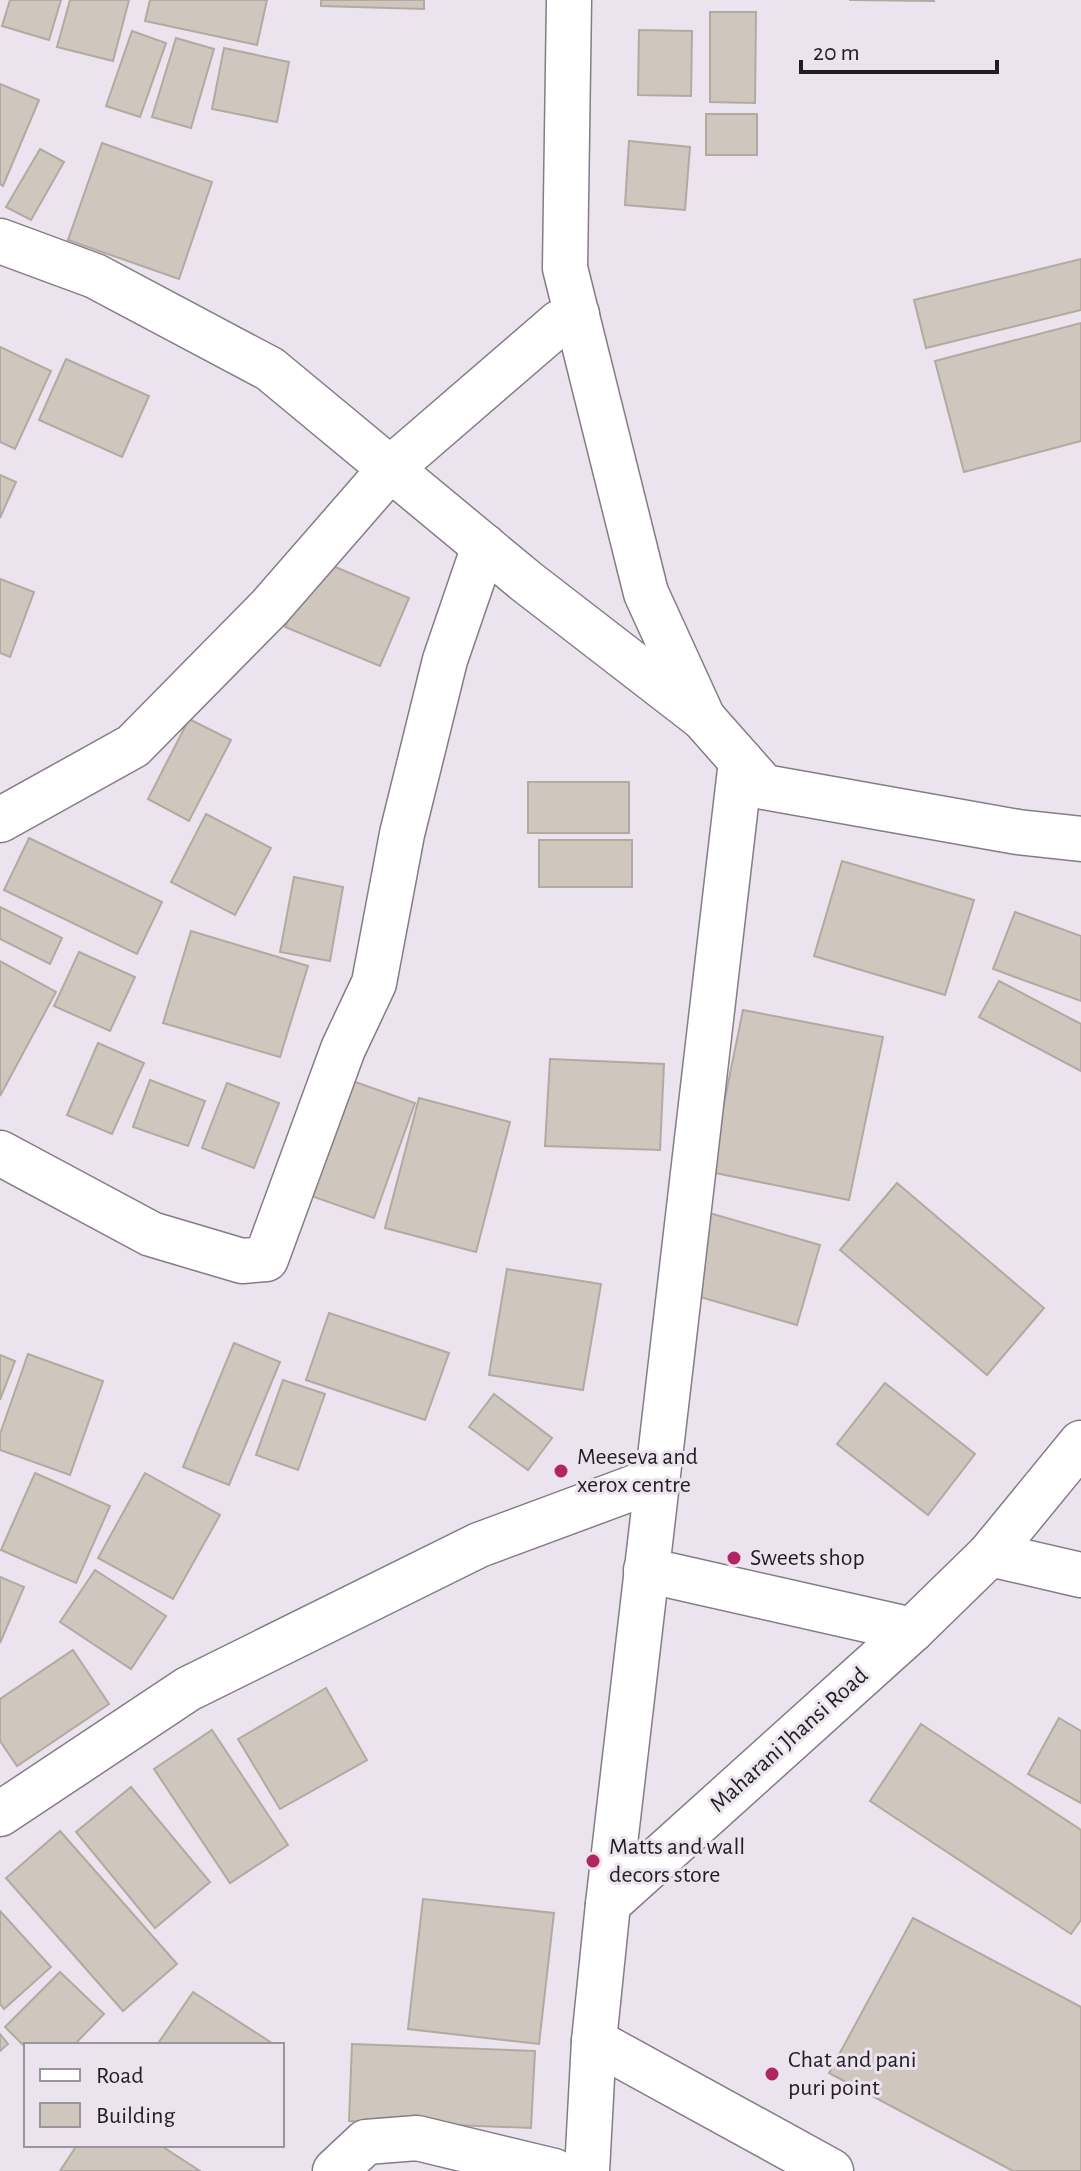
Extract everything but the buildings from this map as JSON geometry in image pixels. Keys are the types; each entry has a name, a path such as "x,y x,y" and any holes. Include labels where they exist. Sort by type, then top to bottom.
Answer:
{"street":[{"path":"569,0 565,268 646,593 703,718"},
{"path":"0,241 95,276 270,369 527,582 703,718 764,787 1018,832 1081,839"},
{"path":"0,820 133,746 270,607 391,468 559,323 577,314"},
{"path":"0,1153 151,1234 242,1261 266,1259 343,1049 374,983 402,834 445,660 484,546"},
{"path":"587,2171 594,2041 608,1904 741,761"},
{"name":"Maharani Jhansi Road","path":"608,1904 912,1630 990,1554 1081,1443"},
{"path":"0,1814 188,1689 479,1545 657,1479"},
{"path":"990,1554 1081,1575"},
{"path":"646,1570 912,1630"},
{"path":"594,2041 831,2171"},
{"path":"335,2171 366,2142 417,2138 554,2171"}],"place":[{"name":"Meeseva and xerox centre","path":"561,1471"},
{"name":"Sweets shop","path":"734,1558"},
{"name":"Matts and wall decors store","path":"593,1861"},
{"name":"Chat and pani puri point","path":"772,2074"}]}
